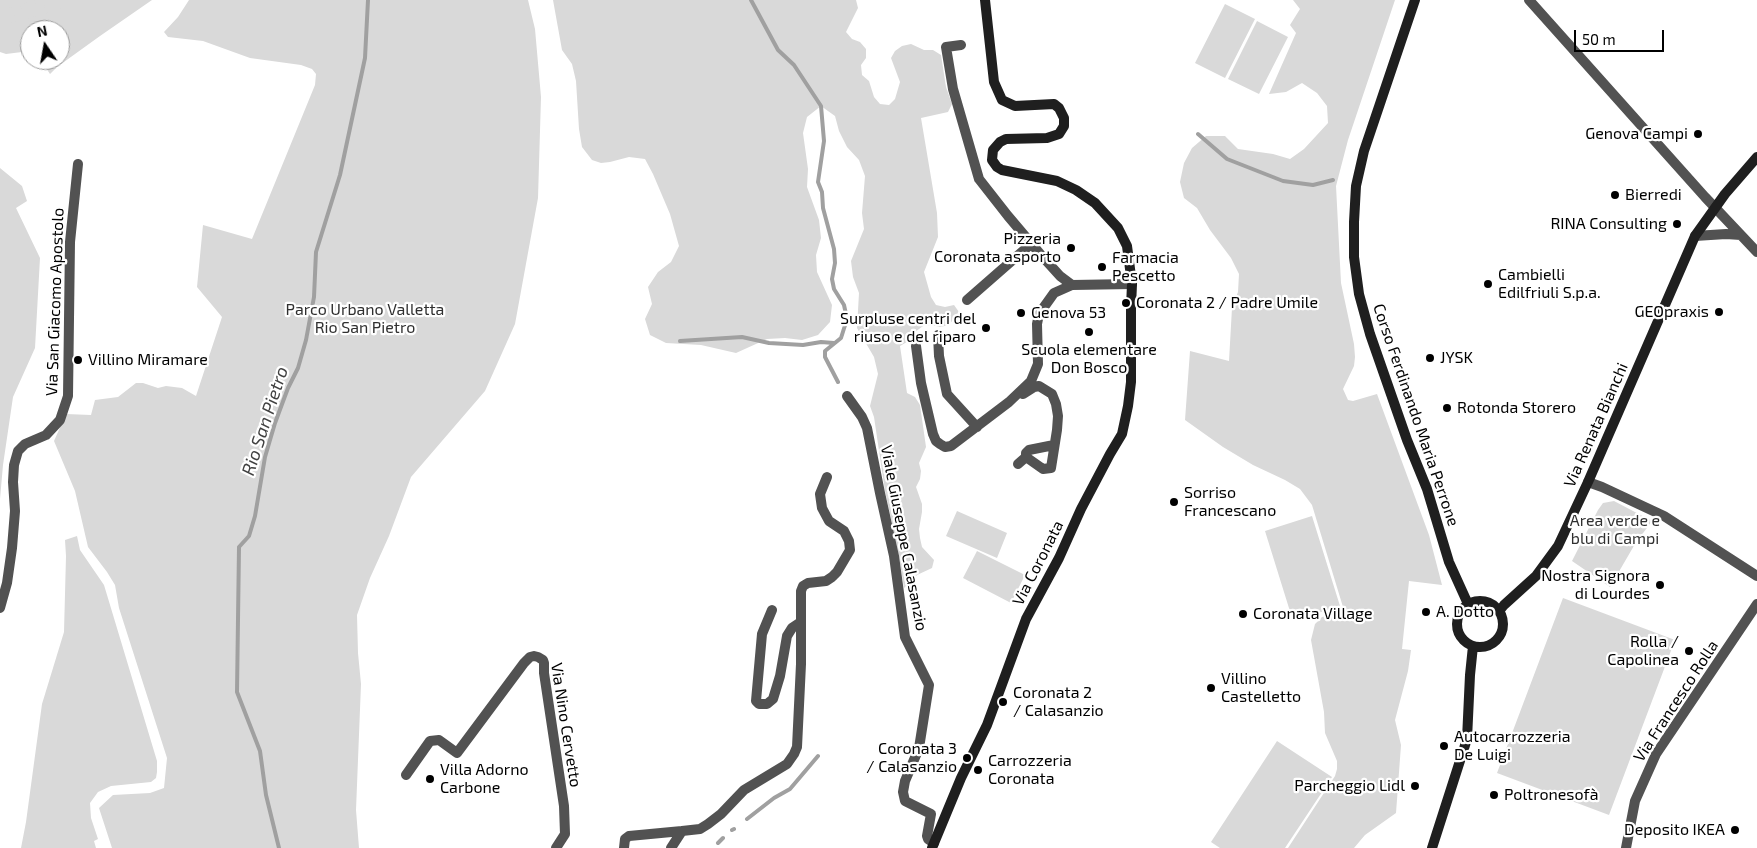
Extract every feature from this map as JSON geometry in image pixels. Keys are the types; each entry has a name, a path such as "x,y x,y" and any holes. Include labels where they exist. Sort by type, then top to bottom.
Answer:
{"street":[{"name":"Via Coronata","path":"933,846 961,778 987,725 1026,619 1059,558 1081,509 1122,434 1131,382 1132,284 1127,246 1118,228 1096,203 1057,180 1002,170 994,164 993,150 1000,142 1006,139 1048,138 1058,134 1064,126 1064,118 1060,108 1054,104 1015,106 1002,100 994,82 985,0"},
{"name":"Corso Ferdinando Maria Perrone","path":"1415,0 1362,160 1356,186 1354,257 1359,294 1370,334 1407,440 1427,489 1449,562 1468,604"},
{"path":"1530,0 1566,43 1757,252"},
{"path":"961,45 946,47 953,89 979,179 1031,244 1060,276 1072,285"},
{"name":"Via Renata Bianchi","path":"1500,610 1536,576 1558,546 1588,482 1694,236 1715,207 1757,158"},
{"name":"Via San Giacomo Apostolo","path":"0,608 7,583 12,548 15,511 14,465 18,451 25,444 46,435 60,420 68,396 70,242 78,164"},
{"path":"1694,236 1741,235"},
{"path":"967,300 1031,244"},
{"path":"916,346 921,383 936,441 945,447 951,446 1009,402 1030,381 1038,364 1037,324 1040,314 1054,293 1072,285 1132,284"},
{"path":"938,335 939,356 947,394 962,408 977,427"},
{"path":"1009,402 1034,387 1040,386 1052,394 1058,416 1054,445 1050,468 1043,469 1022,460 1029,450 1054,445"},
{"name":"Viale Giuseppe Calasanzio","path":"847,396 862,417 867,428 894,556 905,637 929,685 919,748 905,781 903,792 905,801 931,814 927,836 933,846"},
{"path":"624,848 625,839 629,836 700,829 721,814 744,790 788,764 794,754 797,747 801,591 803,586 808,583 826,581 832,578 850,550 849,541 844,531 829,521 822,508 820,494 827,477"},
{"path":"1588,482 1664,516 1757,576"},
{"path":"1474,601 1489,602 1500,610 1504,618 1504,626 1502,634 1497,641 1490,646 1481,648 1465,642 1457,626 1461,610 1474,601"},
{"name":"Via Francesco Rolla","path":"1626,848 1635,800 1656,754 1757,604"},
{"path":"772,610 762,634 756,694 756,701 759,704 767,704 773,699 780,676 787,636 792,628 801,622"},
{"path":"1432,848 1467,739 1473,646"},
{"name":"Via Nino Cervetto","path":"406,775 430,741 439,740 457,753 524,664 530,657 538,657 544,663 564,806 565,834 556,848"},
{"path":"671,848 682,831"}],"green space":[{"path":"0,0 152,0 70,58 70,20 20,20 20,52 6,54 0,52"},
{"name":"Parco Urbano Valletta Rio San Pietro","path":"189,0 528,0 535,29 541,97 538,198 515,324 485,391 411,477 357,615 361,684 356,810 359,848 112,848 99,808 113,795 150,793 164,788 167,758 119,608 115,585 88,547 75,491 54,441 66,414 91,415 95,400 118,397 136,383 143,383 158,388 166,386 182,388 196,396 222,317 197,287 203,225 252,239 315,85 316,74 312,69 301,65 250,58 203,41 168,37 164,32 178,17"},
{"path":"553,0 856,0 858,8 846,32 866,49 866,58 861,65 862,75 869,81 874,97 880,104 889,105 895,99 900,82 891,58 895,51 902,46 911,44 924,50 933,50 941,55 946,87 952,104 948,112 921,118 937,213 938,237 924,272 931,297 936,305 945,307 954,305 959,312 949,325 940,327 932,325 923,326 915,332 912,339 900,346 907,393 915,397 920,405 926,447 919,463 920,479 916,487 922,504 919,529 922,547 934,560 932,568 917,575 904,588 885,491 874,417 870,406 878,374 874,357 857,328 859,293 853,277 851,261 864,229 862,213 865,176 859,160 847,147 839,131 835,116 821,106 807,117 803,133 808,169 807,187 819,220 821,238 816,255 817,272 832,305 830,322 818,335 802,340 785,338 767,339 736,353 701,345 666,343 650,335 645,319 652,304 648,287 658,272 671,262 679,246 670,214 645,159 629,157 601,163 592,160 582,147 576,81 572,64 562,50"},
{"path":"1293,0 1395,0 1348,140 1336,186 1341,283 1355,357 1354,366 1343,389 1348,400 1353,401 1377,394 1429,535 1442,585 1409,581 1402,649 1411,650 1408,671 1395,720 1401,745 1396,813 1365,835 1354,848 1288,848 1335,776 1337,769 1337,761 1325,733 1324,712 1311,640 1315,624 1322,617 1335,613 1343,607 1312,505 1300,489 1223,447 1185,420 1190,351 1229,361 1232,308 1238,292 1239,274 1231,258 1210,230 1197,208 1184,198 1180,182 1184,163 1192,148 1206,136 1225,136 1238,149 1273,154 1290,159 1304,149 1328,123 1327,106 1317,93 1302,83 1286,92 1269,94 1296,33 1290,25 1300,9"},
{"path":"1225,4 1255,19 1225,78 1195,63"},
{"path":"1257,21 1288,37 1259,94 1228,79"},
{"path":"0,168 22,186 27,201 16,208 40,258 35,348 13,397 0,499"},
{"name":"Area verde e blu di Campi","path":"1614,501 1652,521 1635,544 1610,587 1572,561 1598,510 1603,503"},
{"path":"957,511 1007,533 997,558 946,536"},
{"path":"1312,516 1340,606 1293,621 1265,531"},
{"path":"77,536 80,550 104,585 157,761 156,778 151,782 111,786 98,792 90,803 91,818 98,839 94,841 96,848 21,848 42,704 64,632 65,540"},
{"path":"977,551 1025,575 1011,603 963,578"},
{"path":"1563,598 1675,640 1609,815 1497,773"},
{"path":"1277,741 1332,777 1285,848 1220,848 1211,842"}],"waterway":[{"name":"Rio San Pietro","path":"279,848 266,795 260,751 237,692 239,547 249,536 255,516 265,457 275,423 288,388 298,368 306,340 314,297 316,252 340,175 365,58 368,0"},
{"path":"751,0 778,50 794,65 821,106 824,141 818,182 822,192 823,208 834,249 835,263 832,279 834,289 844,305 847,319 841,338 825,351 825,357 838,382"},
{"path":"1198,134 1227,159 1283,181 1313,185 1333,180"},
{"path":"680,341 742,337 769,343 803,345 821,342 834,343"},
{"path":"747,819 774,798 790,789 818,756"},
{"path":"718,843 723,838"}],"tunnel":[{"path":"0,18 66,0"}],"place":[{"name":"Genova Campi","path":"1698,134"},
{"name":"Bierredi","path":"1615,195"},
{"name":"RINA Consulting","path":"1677,224"},
{"name":"Pizzeria Coronata asporto","path":"1071,248"},
{"name":"Farmacia Pescetto","path":"1102,267"},
{"name":"Cambielli Edilfriuli S.p.a.","path":"1488,284"},
{"name":"Coronata 2 / Padre Umile","path":"1126,303"},
{"name":"GEOpraxis","path":"1719,312"},
{"name":"Genova 53","path":"1021,313"},
{"name":"Surpluse centri del riuso e del riparo","path":"986,328"},
{"name":"Scuola elementare Don Bosco","path":"1089,332"},
{"name":"JYSK","path":"1430,358"},
{"name":"Villino Miramare","path":"78,360"},
{"name":"Rotonda Storero","path":"1447,408"},
{"name":"Sorriso Francescano","path":"1174,502"},
{"name":"Nostra Signora di Lourdes","path":"1660,585"},
{"name":"A. Dotto","path":"1426,612"},
{"name":"Coronata Village","path":"1243,614"},
{"name":"Rolla / Capolinea","path":"1689,651"},
{"name":"Villino Castelletto","path":"1211,688"},
{"name":"Coronata 2 / Calasanzio","path":"1003,702"},
{"name":"Autocarrozzeria De Luigi","path":"1444,746"},
{"name":"Coronata 3 / Calasanzio","path":"967,758"},
{"name":"Carrozzeria Coronata","path":"978,770"},
{"name":"Villa Adorno Carbone","path":"430,779"},
{"name":"Parcheggio Lidl","path":"1415,786"},
{"name":"Poltronesofà","path":"1494,795"},
{"name":"Deposito IKEA","path":"1735,830"}]}
